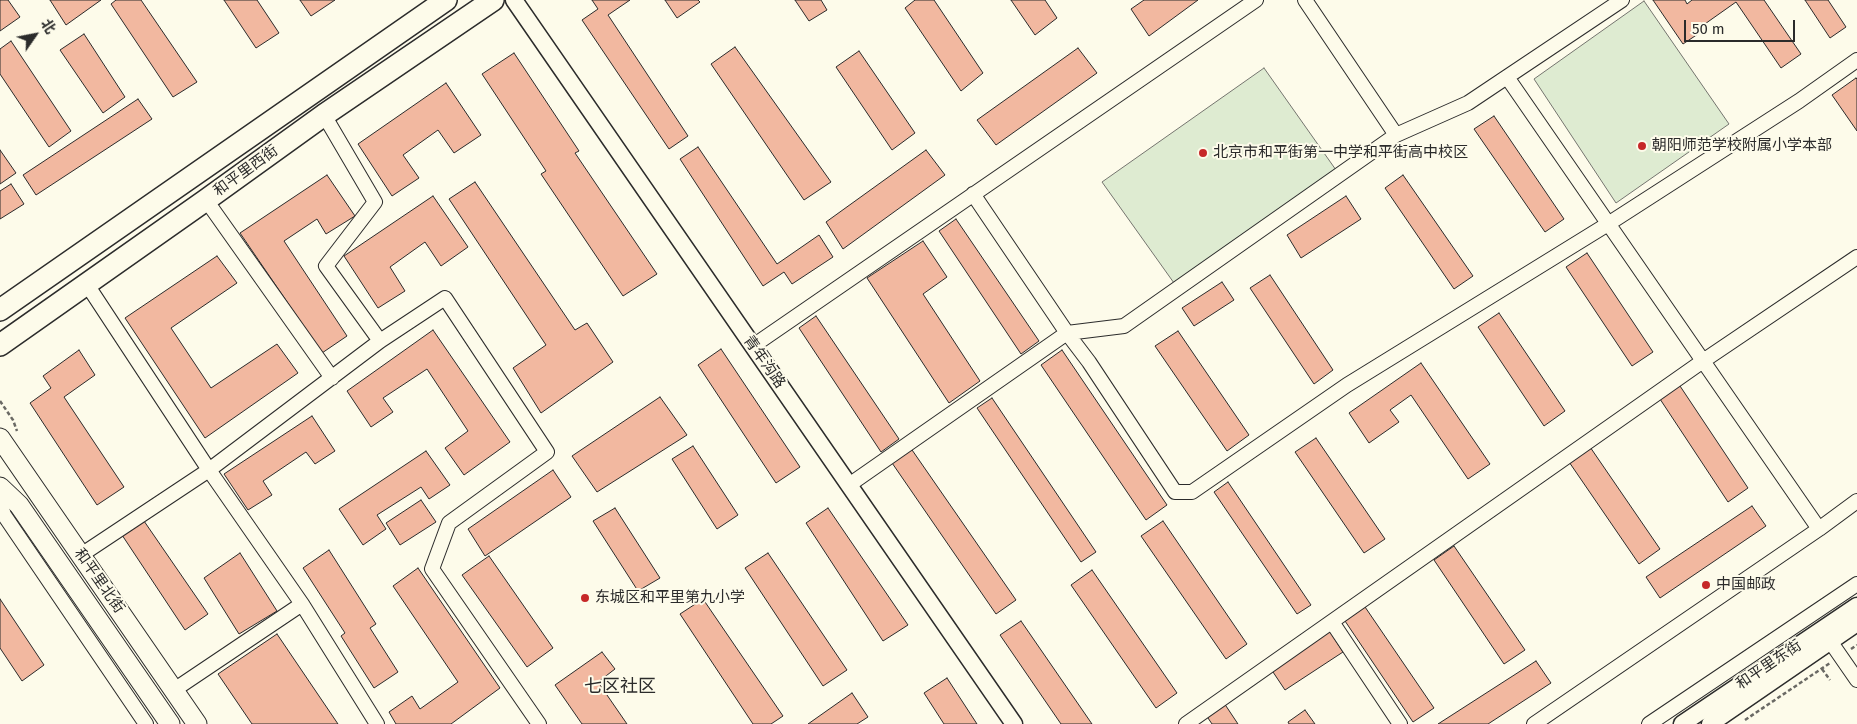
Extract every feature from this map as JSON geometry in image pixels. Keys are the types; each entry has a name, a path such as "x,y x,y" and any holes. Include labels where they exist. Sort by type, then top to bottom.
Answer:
{"main road":[{"name":"和平里西街","path":"0,310 446,0"},
{"name":"和平里西街","path":"0,345 324,115 493,0"},
{"name":"和平里北街","path":"0,438 197,724"},
{"name":"和平里北街","path":"0,488 19,505 170,724"}],"street":[{"name":"青年沟路","path":"514,0 1014,724"},
{"path":"753,346 1256,0"},
{"path":"1305,0 1396,135"},
{"path":"849,485 1067,333 1124,326 1396,135 1468,103 1622,0"},
{"path":"973,194 1067,333 1089,362 1175,492 1192,492 1347,385 1608,224 1799,100 1857,60"},
{"path":"1507,77 1819,529"},
{"path":"324,115 375,202 326,266 380,341"},
{"path":"206,200 332,378"},
{"path":"1186,724 1703,361 1857,256"},
{"path":"86,284 209,470 302,604 377,724"},
{"path":"81,555 209,470 380,341 445,298 547,452 449,523 432,569 539,724"},
{"path":"1534,724 1857,501"},
{"path":"0,503 4,515 146,724"},
{"path":"1649,724 1857,584"},
{"path":"174,690 302,604"},
{"name":"和平里东街","path":"1682,724 1857,606"},
{"path":"1332,622 1400,724"},
{"name":"和平里东街","path":"1710,724 1857,623"},
{"path":"1830,642 1857,680"}],"path":[{"path":"1740,724 1857,645"}],"green space":[{"path":"1644,1 1729,124 1616,203 1534,79"},
{"path":"1264,68 1336,170 1174,283 1102,182"}],"building":[{"path":"0,0 8,0 20,17 0,31"},
{"path":"50,0 101,0 66,25"},
{"path":"116,0 141,0 197,82 173,97 111,4"},
{"path":"224,0 257,0 279,33 256,48"},
{"path":"300,0 335,0 311,16"},
{"path":"592,0 630,0 608,15 688,136 669,149 582,20 598,9"},
{"path":"665,0 698,0 700,2 677,18"},
{"path":"795,0 821,0 827,10 809,21"},
{"path":"915,0 934,0 983,73 961,91 905,8"},
{"path":"1011,0 1045,0 1057,18 1035,35"},
{"path":"1144,0 1198,0 1149,36 1131,9"},
{"path":"1653,0 1685,0 1687,4 1692,0 1764,0 1801,54 1781,68 1736,2 1702,26 1704,30 1683,44"},
{"path":"1805,0 1828,0 1846,27 1830,38"},
{"path":"84,34 125,97 103,113 60,50"},
{"path":"11,41 71,131 49,147 0,74 0,49"},
{"path":"735,47 831,182 804,200 711,64"},
{"path":"1078,48 1097,73 996,145 977,120"},
{"path":"859,51 915,133 892,150 836,67"},
{"path":"514,53 579,151 575,153 657,274 623,296 541,174 546,171 482,74"},
{"path":"1857,79 1857,131 1832,95"},
{"path":"446,83 481,135 454,153 438,130 403,155 419,178 392,196 358,144"},
{"path":"138,99 152,119 36,195 23,175"},
{"path":"1494,116 1564,219 1545,232 1474,129"},
{"path":"698,147 777,264 819,235 833,257 792,284 784,272 763,286 680,159"},
{"path":"0,150 16,173 0,184"},
{"path":"926,150 945,175 843,249 826,222"},
{"path":"327,175 355,216 326,234 317,219 284,241 347,336 322,353 240,233"},
{"path":"1403,175 1473,276 1454,289 1385,188"},
{"path":"475,182 575,330 587,323 613,362 541,413 513,368 546,345 449,199"},
{"path":"11,184 24,204 0,219 0,191"},
{"path":"433,196 468,247 441,266 425,242 390,267 405,291 378,308 344,256"},
{"path":"1346,196 1361,219 1301,258 1287,235"},
{"path":"956,219 1039,341 1021,354 939,231"},
{"path":"923,241 947,277 923,294 980,381 949,403 867,278"},
{"path":"1587,253 1653,352 1632,366 1566,267"},
{"path":"217,256 237,283 171,328 211,388 277,344 298,373 205,438 125,318"},
{"path":"1270,275 1333,370 1314,384 1250,288"},
{"path":"1222,282 1234,300 1194,326 1182,308"},
{"path":"1499,313 1565,411 1544,426 1478,327"},
{"path":"816,316 899,439 881,452 799,328"},
{"path":"433,330 510,442 464,475 445,448 468,431 427,369 383,398 393,412 371,427 347,391"},
{"path":"1178,331 1249,435 1227,451 1155,346"},
{"path":"721,349 800,467 776,483 698,365"},
{"path":"79,350 95,375 64,397 124,487 97,505 30,403 51,388 43,376"},
{"path":"1062,350 1167,505 1146,520 1041,365"},
{"path":"1421,363 1490,464 1468,479 1411,395 1390,410 1399,422 1369,443 1349,413"},
{"path":"1678,383 1748,488 1728,502 1658,396"},
{"path":"660,397 687,435 597,492 572,456"},
{"path":"992,398 1096,552 1081,562 977,408"},
{"path":"312,416 335,451 315,464 306,452 263,481 272,495 248,510 224,474"},
{"path":"1316,438 1385,539 1364,553 1295,452"},
{"path":"1588,444 1660,549 1639,564 1567,459"},
{"path":"693,446 738,515 717,529 672,459"},
{"path":"910,447 1016,600 996,614 890,460"},
{"path":"426,451 450,485 429,499 421,487 377,515 386,529 363,545 339,509"},
{"path":"553,470 571,497 485,556 468,529"},
{"path":"1228,482 1311,605 1297,614 1214,492"},
{"path":"421,500 436,522 400,545 386,523"},
{"path":"1752,506 1766,526 1660,598 1646,577"},
{"path":"615,508 660,578 638,591 593,521"},
{"path":"828,508 908,625 883,641 806,523"},
{"path":"144,521 208,614 185,630 122,535"},
{"path":"1163,521 1247,644 1226,659 1141,536"},
{"path":"1454,546 1525,650 1504,664 1434,560"},
{"path":"329,550 376,624 370,628 398,672 374,688 341,636 345,633 303,568"},
{"path":"240,553 277,611 239,634 204,578"},
{"path":"768,553 847,670 823,686 745,568"},
{"path":"489,556 553,648 527,667 462,575"},
{"path":"418,568 500,688 451,724 396,724 389,712 412,696 420,709 458,682 393,586"},
{"path":"1092,570 1177,693 1156,708 1071,585"},
{"path":"0,599 44,665 22,681 0,648"},
{"path":"703,599 783,716 771,724 753,724 680,614"},
{"path":"1363,604 1434,708 1413,722 1343,618"},
{"path":"1021,621 1092,724 1061,724 1000,635"},
{"path":"1329,630 1343,652 1285,690 1271,669"},
{"path":"277,634 338,724 252,724 218,674"},
{"path":"602,652 615,669 598,682 627,724 582,724 555,685"},
{"path":"1536,661 1551,683 1488,724 1438,724"},
{"path":"947,678 977,724 944,724 924,693"},
{"path":"852,693 868,717 857,724 808,724"},
{"path":"1220,697 1238,724 1212,724 1202,709"},
{"path":"1305,710 1315,724 1289,724 1288,722"}],"place":[{"name":"朝阳师范学校附属小学本部","path":"1642,146"},
{"name":"北京市和平街第一中学和平街高中校区","path":"1203,153"},
{"name":"中国邮政","path":"1706,585"},
{"name":"东城区和平里第九小学","path":"585,598"}],"district":[{"name":"七区社区","path":"620,687"}]}
